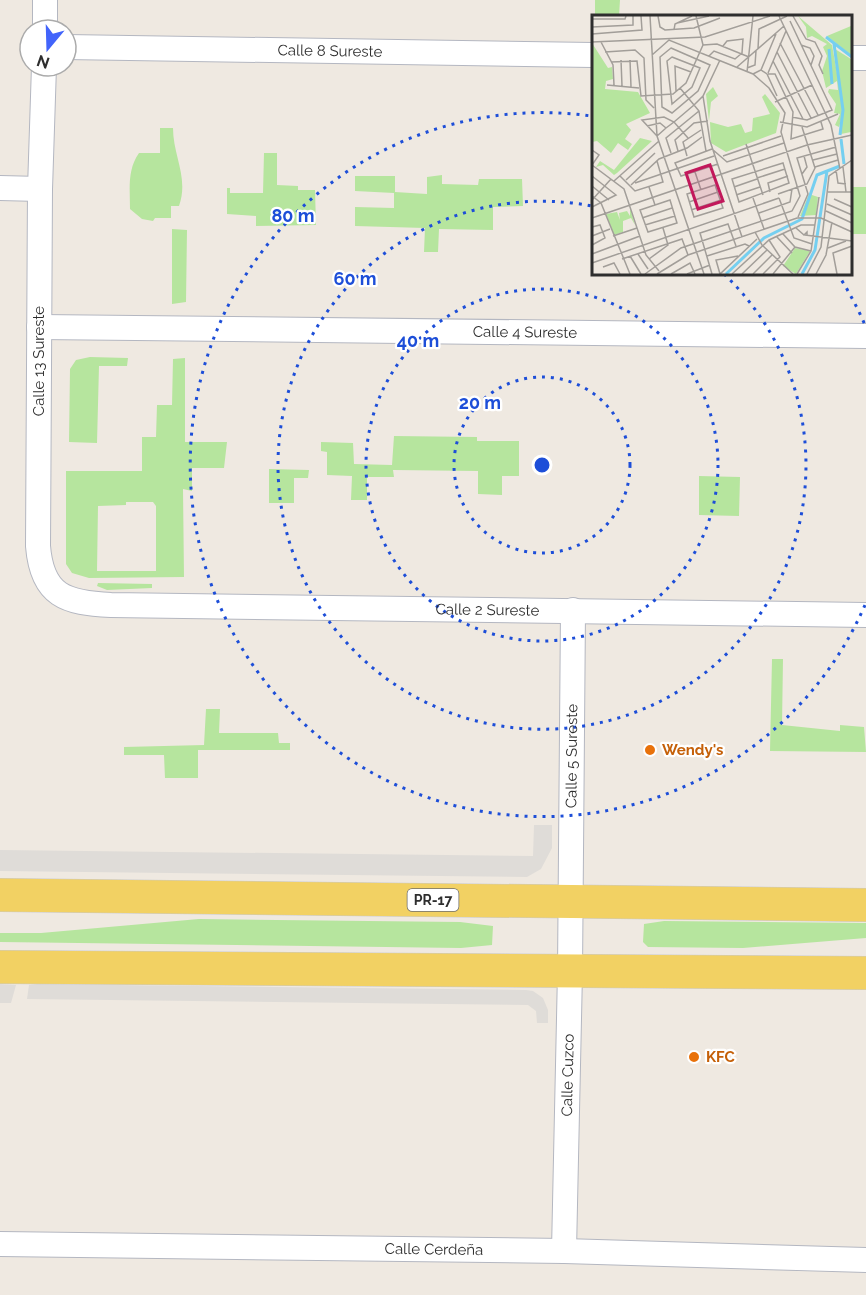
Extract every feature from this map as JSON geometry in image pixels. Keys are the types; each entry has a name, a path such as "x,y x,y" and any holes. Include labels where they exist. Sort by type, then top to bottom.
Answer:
{"main road":[{"name":"PR-17","path":"0,895 866,905"},
{"path":"0,967 866,973"}],"street":[{"path":"45,0 45,18"},
{"name":"Calle 8 Sureste","path":"78,47 592,55"},
{"name":"Calle 13 Sureste","path":"44,78 40,189 40,568 48,584 60,596 80,604 111,605"},
{"path":"0,188 40,189"},
{"name":"Calle 4 Sureste","path":"39,327 866,336"},
{"name":"Calle 2 Sureste","path":"111,605 866,615"},
{"name":"Calle 5 Sureste","path":"571,901 573,610"},
{"name":"Calle Cuzco","path":"564,1251 571,901"},
{"name":"Calle Cerdeña","path":"0,1245 564,1251 866,1260"}],"green space":[{"path":"595,0 620,0 619,15 595,15"},
{"path":"160,128 173,128 182,196 179,206 171,206 171,218 155,218 153,221 142,219 130,209 130,180 135,159 139,153 160,153"},
{"path":"264,153 277,153 277,185 298,186 298,190 315,190 316,225 256,226 256,216 227,214 227,188 230,188 230,193 263,193"},
{"path":"442,175 442,184 478,185 479,179 522,179 523,206 493,207 493,230 439,229 438,252 424,252 425,228 355,226 355,207 394,208 394,193 355,191 355,176 395,176 395,192 427,194 427,177"},
{"path":"853,187 866,187 866,234 851,234 851,196 853,196"},
{"path":"172,229 187,230 186,302 172,304"},
{"path":"90,357 128,358 127,366 99,366 97,443 69,442 70,369 76,360"},
{"path":"185,358 185,442 227,442 224,468 192,468 192,491 183,489 184,577 89,578 72,573 66,564 66,471 142,471 142,437 156,437 157,405 172,405 173,359","holes":["126,502 153,502 156,506 156,571 97,571 98,506 126,505"]},
{"path":"394,436 477,437 477,441 519,441 519,476 502,476 502,495 478,494 478,471 393,470 394,477 367,477 367,500 351,500 352,476 327,475 327,452 321,451 321,442 353,443 354,464 392,465"},
{"path":"269,469 309,470 308,478 294,478 294,503 269,503"},
{"path":"699,476 740,477 739,516 699,515"},
{"path":"98,583 152,584 152,588 107,590 97,586"},
{"path":"772,659 783,659 782,725 840,731 840,725 864,727 866,752 770,751"},
{"path":"206,709 220,709 219,733 278,733 279,743 290,743 290,750 198,750 198,778 165,778 164,755 124,755 124,747 204,745"},
{"path":"199,919 460,922 493,926 492,945 461,948 0,942 0,933 41,933"},
{"path":"664,921 866,923 866,938 743,948 648,947 643,942 644,924"}],"shaded area":[{"path":"534,825 552,825 552,848 541,869 527,877 0,871 0,850 533,856"},
{"path":"0,984 16,985 11,1003 0,1003"},
{"path":"29,985 526,990 533,991 543,998 548,1010 548,1023 537,1023 536,1011 528,1005 27,999"}],"place":[{"name":"Wendy's","path":"650,750"},
{"name":"KFC","path":"694,1057"}]}
